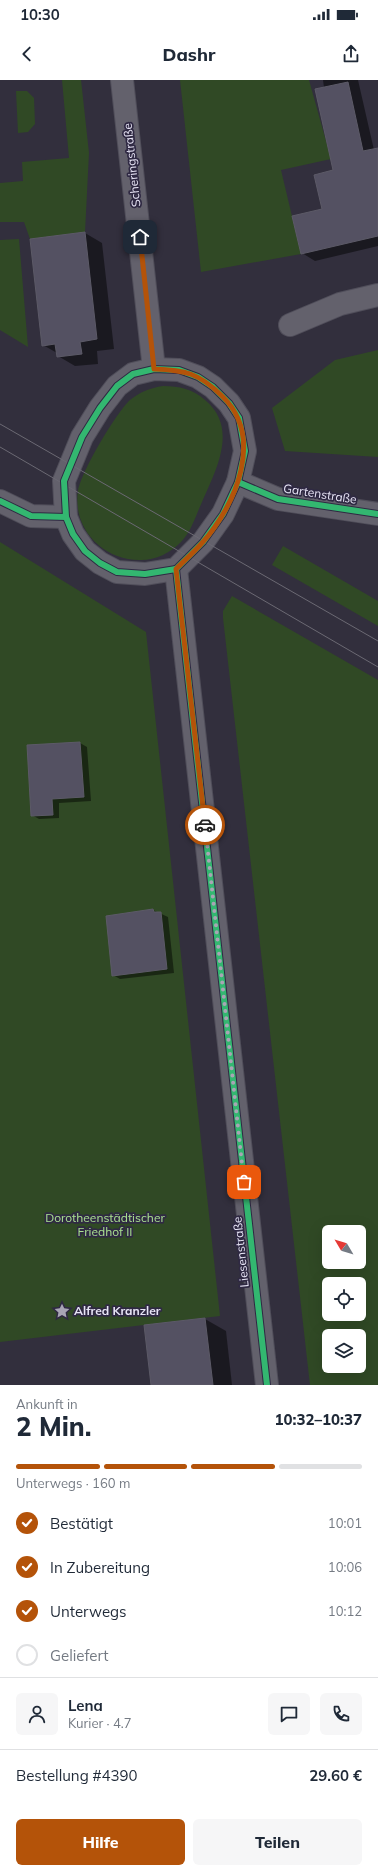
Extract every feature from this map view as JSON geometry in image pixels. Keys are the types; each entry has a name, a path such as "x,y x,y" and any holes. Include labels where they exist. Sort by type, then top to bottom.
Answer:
{"street":[{"name":"Scheringstraße","path":"122,80 154,369"},
{"path":"290,325 340,304 378,295"},
{"path":"154,369 179,370 198,378 213,387 229,403 239,418 245,452 238,482 223,514 207,537 176,569 145,574 116,572 100,563 84,551 73,534 66,517 64,481 82,437 100,408 117,386 134,374 154,369"},
{"name":"Gartenstraße","path":"238,482 278,499 378,514"},
{"path":"0,501 31,516 66,517"},
{"name":"Liesenstraße","path":"176,569 267,1385"}],"green space":[{"path":"62,80 81,80 89,153 85,232 30,239 24,222 0,222 0,183 23,181 22,162 69,158"},
{"path":"180,80 309,80 331,159 281,170 301,254 201,272"},
{"path":"16,91 27,91 34,98 35,124 28,132 18,133"},
{"path":"19,239 28,347 0,330 0,240"},
{"path":"378,350 378,457 285,451 272,408 335,360"},
{"path":"163,386 186,389 196,393 205,400 215,411 221,423 223,436 222,450 213,476 185,538 172,549 152,559 127,559 103,549 93,540 80,518 77,505 78,491 92,457 108,429 124,407 130,400 141,393 149,389"},
{"name":"Dorotheenstädtischer Friedhof II","path":"0,542 146,632 220,1316 0,1342"},
{"path":"283,546 378,601 378,626 272,565"},
{"path":"232,596 378,680 378,1385 310,1385 223,611"}],"building":[{"path":"348,82 363,151 378,148 378,236 301,254 292,216 322,209 314,175 333,170 315,89"},
{"path":"85,232 97,339 80,342 82,354 57,357 55,344 42,346 30,239"},
{"path":"80,742 84,797 52,799 53,815 31,816 27,745"},
{"path":"153,909 154,912 161,912 167,969 112,976 106,916"},
{"path":"205,1318 213,1385 151,1385 144,1325"}],"tram line":[{"path":"0,424 378,641"},
{"path":"0,447 378,667"}],"cycle path":[{"path":"154,369 179,370 198,377 213,387 229,403 239,418 245,451 238,482 223,514 203,542 176,569 145,574 117,572 100,563 85,551 73,534 66,517 64,481 82,437 100,408 117,386 133,374 154,369"},
{"path":"238,482 278,499 378,514"},
{"path":"0,501 31,516 66,517"},
{"path":"176,569 267,1385"}],"way so far":[{"path":"205,825 244,1182"}],"place":[{"name":"Alfred Kranzler","path":"62,1311"}],"route":[{"path":"140,237 154,369 179,370 198,378 213,387 229,403 239,418 245,452 238,482 223,514 203,542 176,569 205,825"}]}
